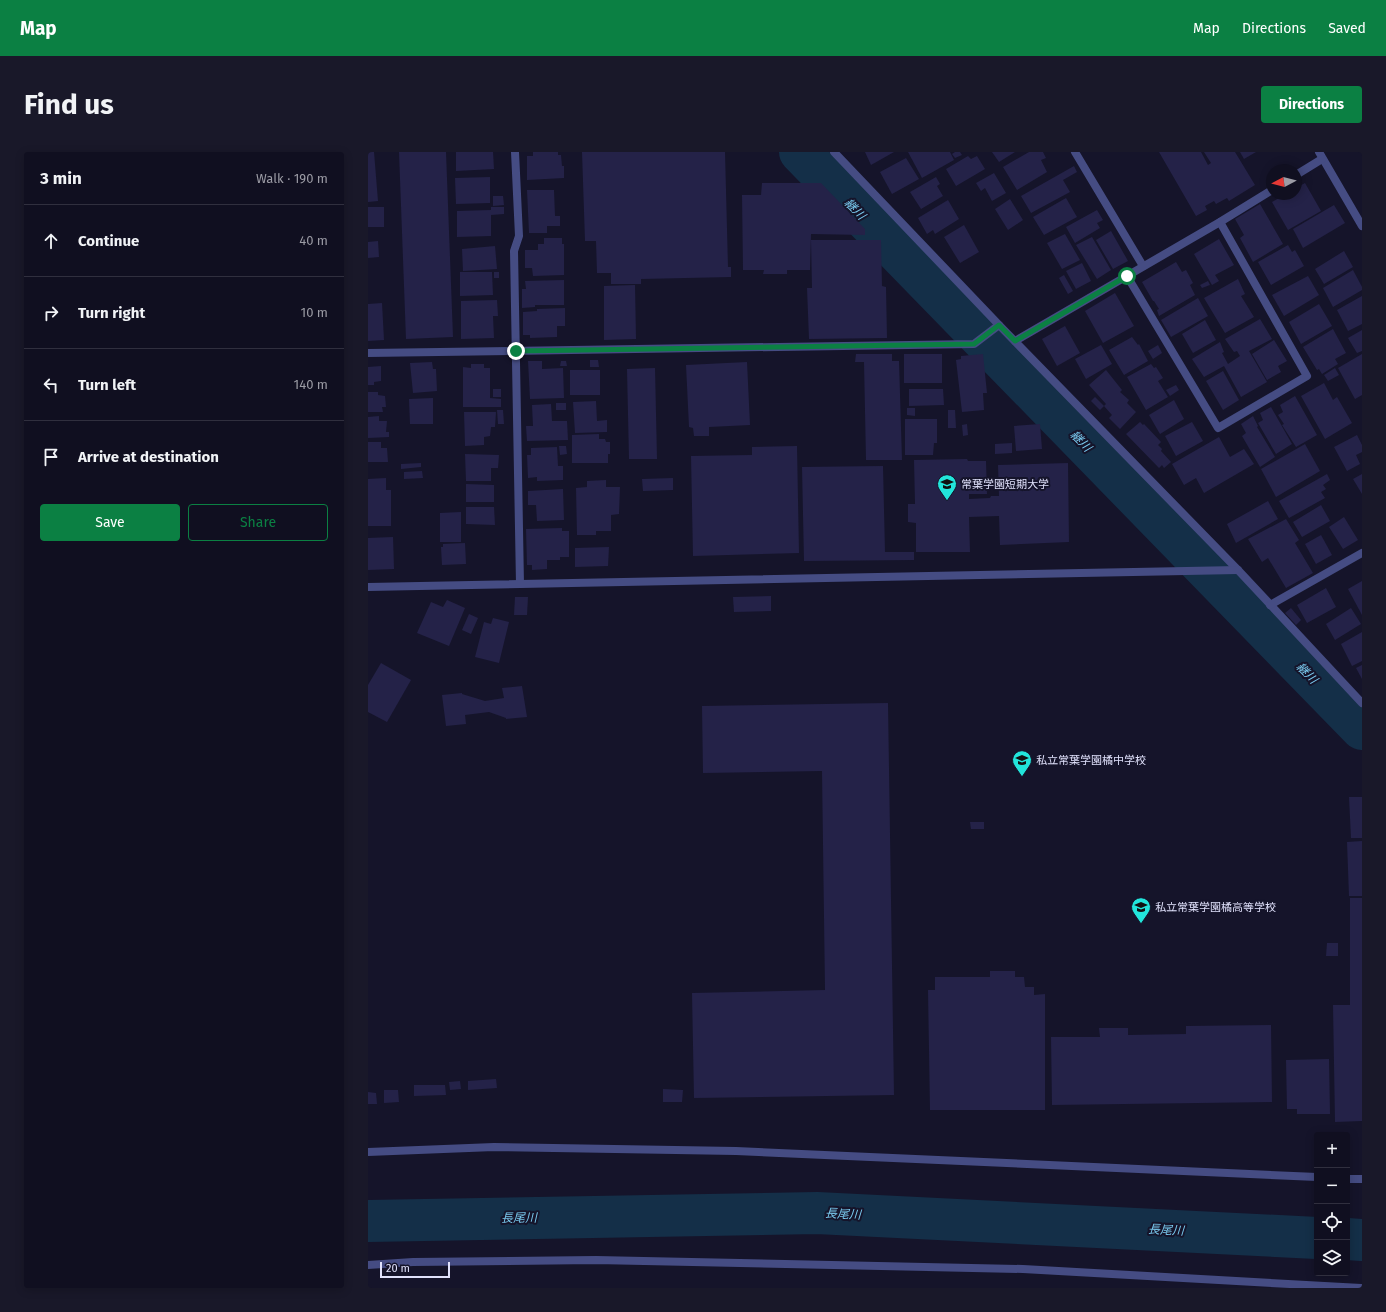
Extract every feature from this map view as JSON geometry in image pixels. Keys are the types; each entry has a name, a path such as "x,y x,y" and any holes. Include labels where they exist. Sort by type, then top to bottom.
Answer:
{"street":[{"path":"515,152 519,236 514,251 520,584"},
{"path":"834,152 999,325 1238,570 1362,703"},
{"path":"1075,152 1143,266"},
{"path":"1302,170 1321,155 1362,226"},
{"path":"1015,341 1266,194"},
{"path":"1127,276 1218,428 1307,376 1220,222"},
{"path":"368,353 974,344 999,325"},
{"path":"1270,605 1362,553"},
{"path":"368,587 1238,570"},
{"path":"368,1152 494,1147 736,1151 1314,1177"},
{"path":"1350,1179 1362,1179"},
{"path":"368,1265 413,1262 596,1260 1023,1269 1361,1288"}],"building":[{"path":"368,152 374,152 378,201 368,202"},
{"path":"399,152 446,152 453,337 406,339"},
{"path":"456,152 493,152 494,169 456,171"},
{"path":"533,152 558,152 558,155 561,155 562,166 564,166 564,178 527,180 527,156 533,156"},
{"path":"582,152 725,152 728,267 731,267 731,277 641,279 641,284 611,284 611,273 597,273 596,241 585,241"},
{"path":"865,152 894,152 871,165"},
{"path":"908,152 950,152 954,160 922,178"},
{"path":"955,152 960,152 962,155 955,158 952,154"},
{"path":"992,152 1015,152 999,162"},
{"path":"1029,152 1043,152 1046,158 1041,160 1047,172 1017,190 1003,167"},
{"path":"1159,152 1201,152 1208,165 1211,163 1204,152 1235,152 1255,185 1229,201 1227,198 1216,204 1214,201 1205,206 1207,210 1196,216"},
{"path":"1240,152 1256,152 1244,159"},
{"path":"968,156 971,159 977,156 985,169 956,186 946,169"},
{"path":"906,158 919,179 892,194 880,172"},
{"path":"1074,166 1077,172 1063,180 1070,192 1031,213 1021,196"},
{"path":"994,173 1006,193 992,201 985,188 981,191 976,183"},
{"path":"490,177 490,203 456,204 455,178"},
{"path":"936,177 940,184 937,186 943,196 921,209 910,192"},
{"path":"762,183 821,183 865,229 865,235 811,234 810,270 787,270 787,274 763,274 764,270 743,270 742,195 761,195"},
{"path":"1305,183 1321,211 1288,230 1272,202 1276,200 1302,200 1302,185"},
{"path":"527,190 554,190 555,216 560,216 560,226 547,226 547,233 529,233"},
{"path":"493,196 503,196 504,205 493,206"},
{"path":"1066,198 1077,217 1044,235 1033,217"},
{"path":"1010,199 1023,220 1008,230 995,209"},
{"path":"948,200 959,219 935,234 933,230 927,234 918,218"},
{"path":"1260,204 1283,244 1253,262 1240,238 1244,235 1235,219"},
{"path":"1334,205 1345,223 1303,248 1293,229"},
{"path":"368,207 384,207 384,227 368,227"},
{"path":"491,207 504,207 504,214 491,215 491,236 457,237 457,211 491,210"},
{"path":"1097,210 1103,220 1097,223 1100,228 1075,243 1066,227"},
{"path":"964,225 979,252 960,263 944,237"},
{"path":"1111,231 1128,261 1113,269 1096,240"},
{"path":"1065,234 1080,260 1062,269 1047,243"},
{"path":"1092,237 1111,270 1097,279 1076,245"},
{"path":"544,238 562,238 562,244 564,244 564,275 533,276 532,268 525,268 525,250 538,250 538,244 544,244"},
{"path":"1219,239 1234,265 1215,275 1219,281 1212,285 1194,254"},
{"path":"811,240 881,240 882,286 886,287 887,338 809,339 807,288 812,288"},
{"path":"378,241 379,257 368,258 368,242"},
{"path":"1288,245 1292,252 1295,250 1304,266 1271,285 1258,262"},
{"path":"495,246 497,269 463,271 462,249"},
{"path":"1344,251 1353,267 1324,284 1315,269"},
{"path":"1176,262 1182,272 1186,270 1193,283 1190,285 1195,295 1159,316 1157,310 1159,309 1142,282"},
{"path":"1082,263 1091,281 1076,289 1066,271"},
{"path":"1353,270 1362,287 1362,290 1333,307 1323,288"},
{"path":"460,272 492,272 493,295 460,296"},
{"path":"494,272 499,272 499,278 494,278"},
{"path":"1064,275 1073,291 1068,294 1059,278"},
{"path":"1308,276 1319,295 1284,316 1272,295"},
{"path":"1238,279 1245,294 1241,296 1254,317 1225,333 1204,298"},
{"path":"564,280 564,305 535,305 535,307 522,308 522,289 526,289 525,281"},
{"path":"1208,281 1210,285 1202,288 1200,285"},
{"path":"635,285 636,339 604,340 604,286"},
{"path":"1115,293 1134,326 1103,343 1085,311"},
{"path":"1362,296 1362,324 1348,331 1337,310"},
{"path":"1198,298 1208,316 1171,337 1161,320"},
{"path":"497,300 498,316 493,316 494,338 461,339 461,301"},
{"path":"382,303 384,340 368,341 368,304"},
{"path":"1319,304 1332,326 1301,344 1289,322"},
{"path":"565,308 565,326 557,326 557,337 530,338 530,335 523,335 523,312 537,311 537,309"},
{"path":"1260,319 1272,339 1249,351 1267,382 1241,397 1224,366 1204,377 1192,359 1220,342 1224,352 1222,353 1228,364 1240,356 1237,351 1234,352 1225,339"},
{"path":"1205,320 1216,340 1193,353 1182,334"},
{"path":"1065,326 1080,353 1057,366 1042,339"},
{"path":"1333,329 1346,353 1335,359 1338,364 1322,374 1319,369 1317,370 1303,347"},
{"path":"1362,330 1362,351 1357,353 1348,338"},
{"path":"1132,337 1138,345 1139,344 1148,361 1124,375 1109,350"},
{"path":"1274,340 1287,361 1278,366 1281,372 1267,380 1252,354"},
{"path":"1101,345 1112,364 1086,379 1075,359"},
{"path":"1158,345 1162,353 1153,359 1148,351"},
{"path":"856,354 892,354 892,361 899,361 902,460 866,460 864,362 855,362"},
{"path":"904,354 942,354 942,383 904,383"},
{"path":"983,354 987,393 983,393 984,410 962,412 956,360 961,359 961,356"},
{"path":"1362,354 1362,395 1355,399 1338,368"},
{"path":"590,360 598,360 599,367 590,367"},
{"path":"528,361 542,361 542,369 563,368 564,398 530,399"},
{"path":"561,361 566,361 567,366 560,366"},
{"path":"432,362 433,369 436,369 437,391 413,393 410,363"},
{"path":"747,362 750,425 709,427 709,436 694,436 693,428 689,427 686,365"},
{"path":"471,364 484,364 484,368 490,368 490,398 501,399 501,407 463,407 463,367 471,368"},
{"path":"1151,364 1154,368 1156,367 1163,378 1158,381 1168,397 1146,410 1127,377"},
{"path":"381,366 381,381 374,382 374,385 368,385 368,367"},
{"path":"655,368 657,459 629,459 627,369"},
{"path":"1335,368 1339,375 1328,381 1324,375"},
{"path":"570,370 600,370 600,395 570,395"},
{"path":"1106,370 1122,390 1120,392 1129,400 1127,403 1136,412 1120,429 1109,418 1112,415 1104,406 1106,404 1089,385"},
{"path":"1223,371 1239,400 1223,410 1206,381"},
{"path":"1324,383 1333,400 1337,397 1352,423 1325,439 1301,396"},
{"path":"1176,385 1179,390 1170,396 1166,390"},
{"path":"493,389 501,389 501,397 493,397"},
{"path":"909,389 943,389 944,405 909,406"},
{"path":"368,392 378,392 378,395 385,396 386,407 382,407 383,412 368,412"},
{"path":"1295,396 1317,435 1296,447 1282,425 1284,424 1278,415 1283,412 1280,405"},
{"path":"1095,397 1104,406 1100,410 1091,401"},
{"path":"433,398 433,424 410,424 409,399"},
{"path":"1174,400 1184,419 1160,434 1149,415"},
{"path":"596,401 597,421 607,420 607,432 575,433 573,402"},
{"path":"556,403 566,403 566,410 556,410"},
{"path":"551,404 552,421 567,421 568,440 527,441 526,426 533,426 532,405"},
{"path":"1271,407 1292,444 1276,454 1258,423 1263,420 1260,413"},
{"path":"907,408 915,408 915,416 907,415"},
{"path":"497,410 503,410 504,424 498,424"},
{"path":"948,410 955,410 956,428 948,428"},
{"path":"464,412 496,412 495,427 491,427 490,436 484,437 484,445 465,446"},
{"path":"379,416 379,421 387,421 386,432 389,432 389,437 368,438 368,417"},
{"path":"1253,416 1258,426 1257,427 1275,457 1260,467 1242,436 1246,433 1241,424"},
{"path":"905,419 937,419 937,443 934,443 933,455 905,455"},
{"path":"1140,422 1143,425 1144,424 1161,442 1158,445 1162,449 1161,451 1171,462 1164,468 1162,465 1159,468 1126,434"},
{"path":"1192,422 1203,441 1176,456 1165,436"},
{"path":"967,424 968,435 963,436 962,425"},
{"path":"1040,424 1042,449 1016,451 1014,426"},
{"path":"599,434 599,439 605,439 606,442 610,442 608,463 572,463 572,435"},
{"path":"1357,435 1362,445 1362,452 1356,455 1360,464 1347,471 1334,447"},
{"path":"1219,437 1230,457 1244,449 1254,464 1204,493 1196,478 1184,485 1172,464"},
{"path":"368,442 381,442 381,448 387,448 388,462 368,462"},
{"path":"1012,443 1012,453 995,454 995,444"},
{"path":"1305,444 1320,471 1276,497 1261,469"},
{"path":"559,446 566,446 567,454 560,455"},
{"path":"797,446 799,553 693,556 691,456 752,455 752,447"},
{"path":"557,447 558,466 563,466 563,480 537,481 537,477 528,478 527,455 531,455 531,448"},
{"path":"465,454 499,455 498,468 491,468 491,481 466,481"},
{"path":"967,459 968,461 986,461 987,494 969,494 969,499 999,496 998,465 1068,463 1069,542 1000,545 999,516 969,517 970,552 916,552 916,523 908,522 908,504 915,504 914,460"},
{"path":"421,463 421,467 401,469 401,464"},
{"path":"883,466 885,552 914,552 914,560 804,561 802,467"},
{"path":"422,471 423,478 404,479 404,472"},
{"path":"1327,474 1330,480 1323,485 1326,489 1321,492 1325,498 1289,518 1279,501"},
{"path":"1362,474 1362,494 1353,479"},
{"path":"386,478 386,490 391,490 391,526 368,526 368,479"},
{"path":"673,478 673,490 643,491 642,479"},
{"path":"606,480 606,487 620,487 619,514 611,515 611,531 596,531 596,535 577,535 576,488 587,487 587,481"},
{"path":"466,484 494,485 494,502 466,502"},
{"path":"563,489 564,520 537,521 536,505 528,505 528,491"},
{"path":"1268,501 1278,519 1236,543 1227,524"},
{"path":"1321,505 1330,521 1302,537 1293,522"},
{"path":"466,507 494,507 495,525 466,524"},
{"path":"461,512 461,542 440,542 440,513"},
{"path":"1344,517 1358,540 1343,549 1329,527"},
{"path":"1286,519 1299,540 1295,543 1313,573 1286,588 1268,558 1262,562 1248,539"},
{"path":"562,528 562,531 569,531 569,557 560,557 560,560 547,560 547,569 532,570 532,565 527,565 526,529"},
{"path":"1321,535 1332,555 1316,564 1305,544"},
{"path":"393,537 394,569 368,570 368,538"},
{"path":"465,543 466,564 442,565 441,547 443,547 443,544"},
{"path":"609,547 608,566 575,567 575,548"},
{"path":"1362,581 1362,615 1348,589"},
{"path":"1326,588 1336,607 1307,623 1297,605"},
{"path":"771,596 771,611 734,612 733,597"},
{"path":"515,597 528,597 527,615 514,615"},
{"path":"447,600 465,608 449,646 417,633 431,602 443,607"},
{"path":"1291,608 1301,620 1296,625 1285,613"},
{"path":"1351,608 1361,624 1335,640 1326,624"},
{"path":"469,614 478,618 471,634 462,630"},
{"path":"493,618 509,622 499,663 475,657 484,622 491,624"},
{"path":"1362,632 1362,661 1352,666 1341,644"},
{"path":"381,663 411,680 387,722 368,712 368,685"},
{"path":"1362,665 1362,679 1356,668"},
{"path":"522,686 527,717 506,719 489,712 465,715 466,724 446,726 442,695 462,693 485,701 504,698 502,688"},
{"path":"888,703 894,1095 694,1098 692,993 825,990 822,771 703,773 702,706"},
{"path":"1349,797 1362,797 1362,838 1351,838"},
{"path":"970,822 984,822 984,829 971,829"},
{"path":"1362,841 1362,896 1349,896 1347,842"},
{"path":"1350,898 1362,898 1362,1121 1335,1122 1333,1005 1350,1005"},
{"path":"1327,943 1338,943 1338,956 1326,956"},
{"path":"990,971 1015,971 1015,977 1024,977 1025,987 1034,987 1034,995 1045,994 1045,1110 930,1110 928,990 935,990 935,977 990,977"},
{"path":"1271,1025 1272,1102 1052,1105 1051,1037 1100,1037 1099,1028 1128,1028 1128,1035 1186,1034 1186,1026"},
{"path":"1329,1059 1330,1114 1297,1114 1297,1109 1287,1109 1286,1060"},
{"path":"496,1079 497,1088 468,1090 468,1081"},
{"path":"460,1081 461,1089 450,1090 449,1082"},
{"path":"414,1085 445,1085 446,1095 414,1096"},
{"path":"663,1089 683,1090 682,1102 663,1102"},
{"path":"384,1090 398,1090 399,1102 384,1103"},
{"path":"368,1092 376,1093 377,1104 368,1104"}],"waterway":[{"name":"継川","path":"800,152 1362,729"},
{"name":"長尾川","path":"368,1221 817,1213 1314,1238"},
{"name":"長尾川","path":"1350,1239 1362,1240"}],"place":[{"name":"常葉学園短期大学","path":"947,501"},
{"name":"私立常葉学園橘中学校","path":"1022,777"},
{"name":"私立常葉学園橘高等学校","path":"1141,924"}],"route":[{"path":"516,351 974,344 999,325 1015,341 1127,276"}]}
